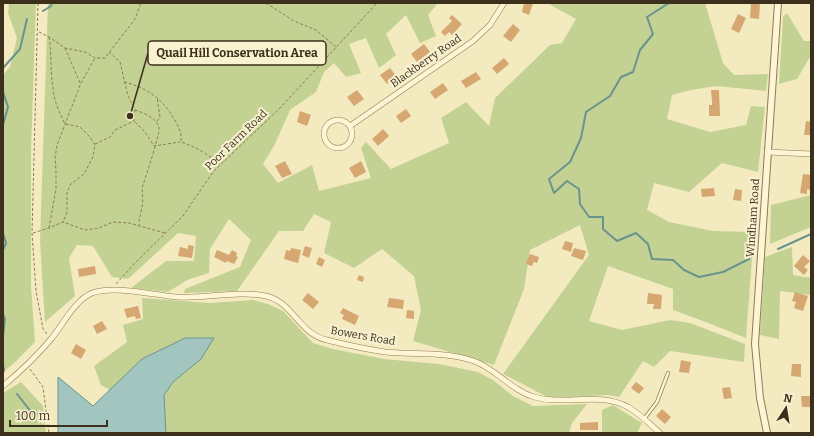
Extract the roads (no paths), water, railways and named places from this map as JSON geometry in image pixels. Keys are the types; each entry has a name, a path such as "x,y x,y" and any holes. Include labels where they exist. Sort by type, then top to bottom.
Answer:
{"street":[{"name":"Blackberry Road","path":"350,126 473,41 490,25 504,3"},
{"name":"Windham Road","path":"767,433 760,398 755,344 778,3"},
{"path":"342,121 350,126 352,138 346,145 338,148 333,147 327,142 325,131 330,123 342,121"},
{"path":"767,152 811,154"},
{"name":"Bowers Road","path":"3,386 27,365 50,340 83,299 92,293 103,290 130,290 148,294 179,297 252,294 268,296 286,306 304,328 318,338 386,352 439,355 467,359 488,368 520,392 534,397 550,401 599,399 614,401 628,407 660,433"}],"lane":[{"path":"644,419 657,402 668,373"}],"water":[{"path":"185,338 214,338 201,359 173,382 164,395 166,433 58,433 58,377 93,406 142,359"}],"waterway":[{"path":"43,11 51,6 52,3"},
{"path":"669,3 647,17 653,34 640,50 633,72 621,77 610,96 586,112 581,138 570,162 549,179 554,193 567,181 579,189 580,204 589,217 603,217 603,229 617,241 636,233 648,244 652,259 673,260 684,270 699,277 723,272 749,259"},
{"path":"3,68 20,49 27,19"},
{"path":"3,92 8,107 3,125"},
{"path":"3,233 6,243 3,250"},
{"path":"778,249 811,234"},
{"path":"3,314 5,319 3,336"},
{"path":"3,364 4,371"},
{"path":"17,394 32,413 44,415"}],"place":[{"name":"Quail Hill Conservation Area","path":"130,116"}]}
